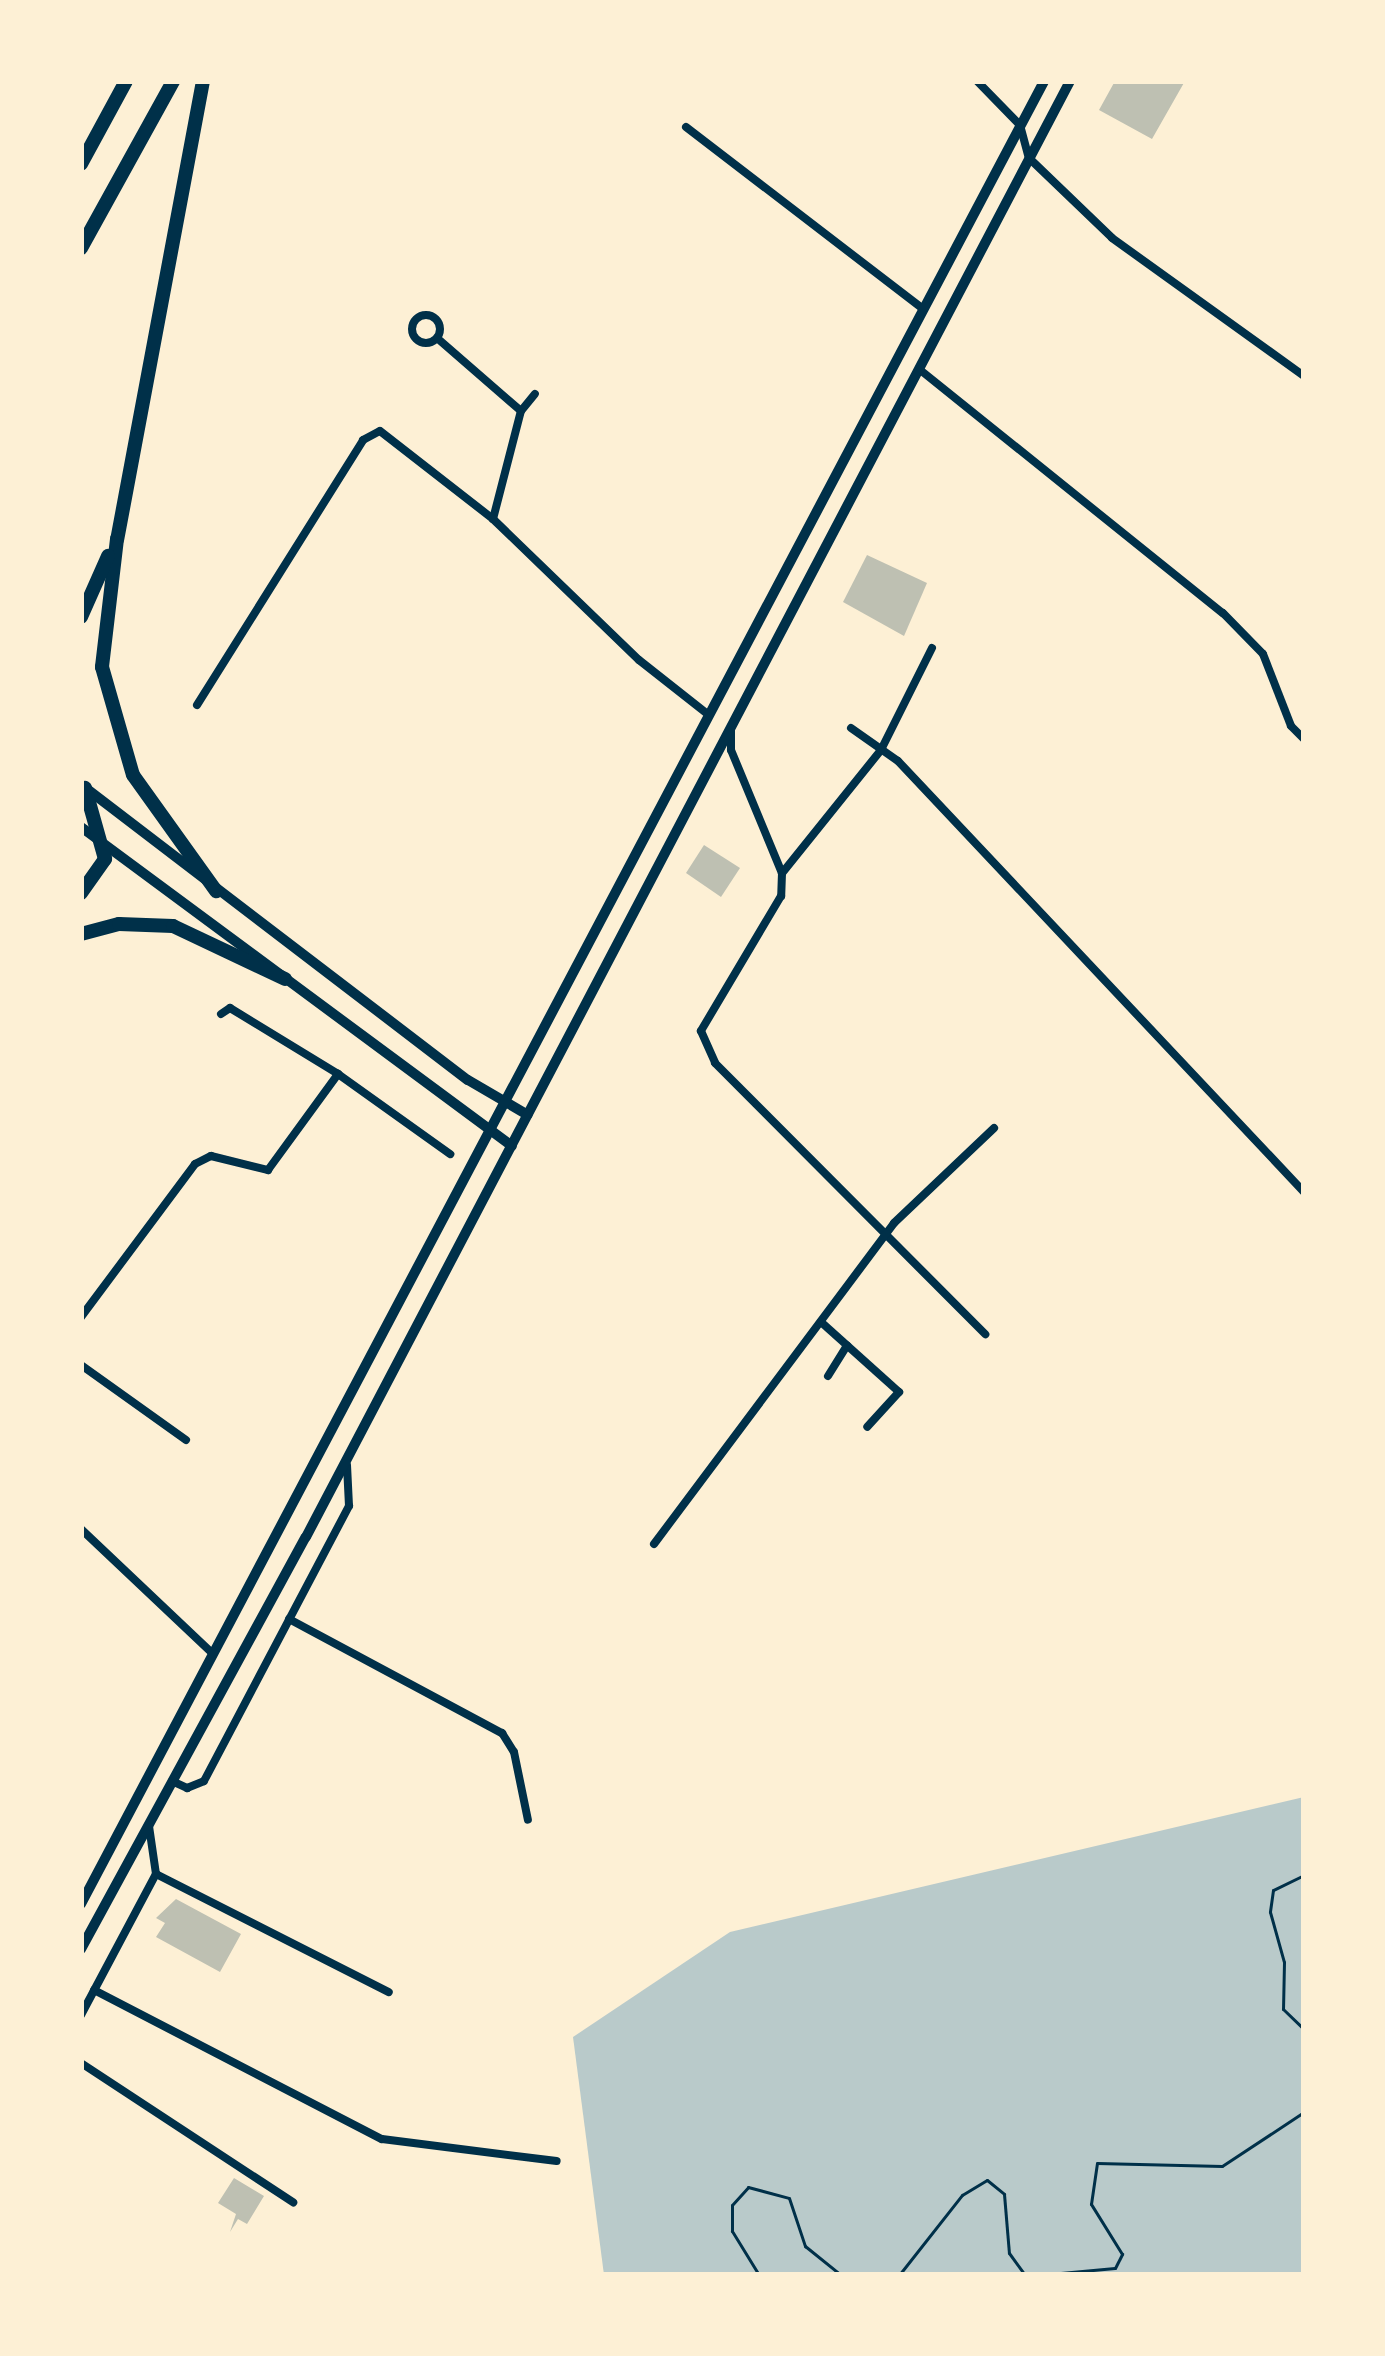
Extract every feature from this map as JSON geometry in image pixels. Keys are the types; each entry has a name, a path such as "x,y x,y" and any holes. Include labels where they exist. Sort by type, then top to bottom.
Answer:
{"highway":[{"path":"81,164 127,81"},
{"path":"81,248 172,81"},
{"path":"202,81 102,642 110,714 146,798 216,891"},
{"path":"81,617 117,539"},
{"path":"81,893 105,859 83,787"},
{"path":"81,934 119,924 172,926 285,979"}],"main road":[{"path":"81,1904 1044,81"},
{"path":"81,1949 346,1461 1070,81"},
{"path":"83,787 216,891 528,1115"},
{"path":"81,827 512,1146"}],"street":[{"path":"977,81 1021,125 1029,158 1112,238 1304,376"},
{"path":"686,127 924,310"},
{"path":"437,338 521,411"},
{"path":"919,369 1223,613 1263,654 1291,726 1304,739"},
{"path":"493,519 521,411 535,394"},
{"path":"197,705 371,433 493,519 639,660 711,716"},
{"path":"782,873 881,750 932,648"},
{"path":"731,722 731,751 782,873 782,896 700,1031 715,1064 985,1334"},
{"path":"851,728 881,750 1304,1192"},
{"path":"221,1014 230,1008 338,1074 450,1154"},
{"path":"81,1317 195,1164 211,1156 268,1170 338,1074"},
{"path":"654,1544 884,1237 994,1128"},
{"path":"821,1322 899,1392 867,1427"},
{"path":"827,1376 847,1346"},
{"path":"81,1365 186,1440"},
{"path":"170,1780 187,1789 204,1780 349,1507 346,1461"},
{"path":"81,1529 214,1655"},
{"path":"289,1618 502,1733 528,1820"},
{"path":"81,2015 156,1874 148,1822"},
{"path":"156,1874 389,1992"},
{"path":"94,1990 382,2139 557,2161"},
{"path":"81,2063 293,2202"}],"path":[{"path":"1304,1875 1273,1890 1270,1912 1284,1962 1282,2009 1304,2029"},
{"path":"1039,2275 1114,2268 1122,2254 1090,2204 1097,2163 1222,2166 1304,2112"},
{"path":"899,2275 962,2195 988,2180 1004,2194 1009,2253 1025,2275"},
{"path":"758,2275 732,2231 732,2205 748,2187 789,2198 805,2246 841,2275"}],"shaded area":[{"path":"1304,1797 1304,2275 604,2275 573,2037 730,1932"}],"building":[{"path":"1115,81 1185,81 1152,139 1099,110"},
{"path":"867,555 927,583 904,636 843,602"},
{"path":"704,845 740,868 721,897 686,873"},
{"path":"176,1899 241,1934 220,1972 156,1937 165,1923 156,1918"},
{"path":"234,2178 264,2196 247,2224 238,2219 230,2232 236,2214 218,2203"}]}
